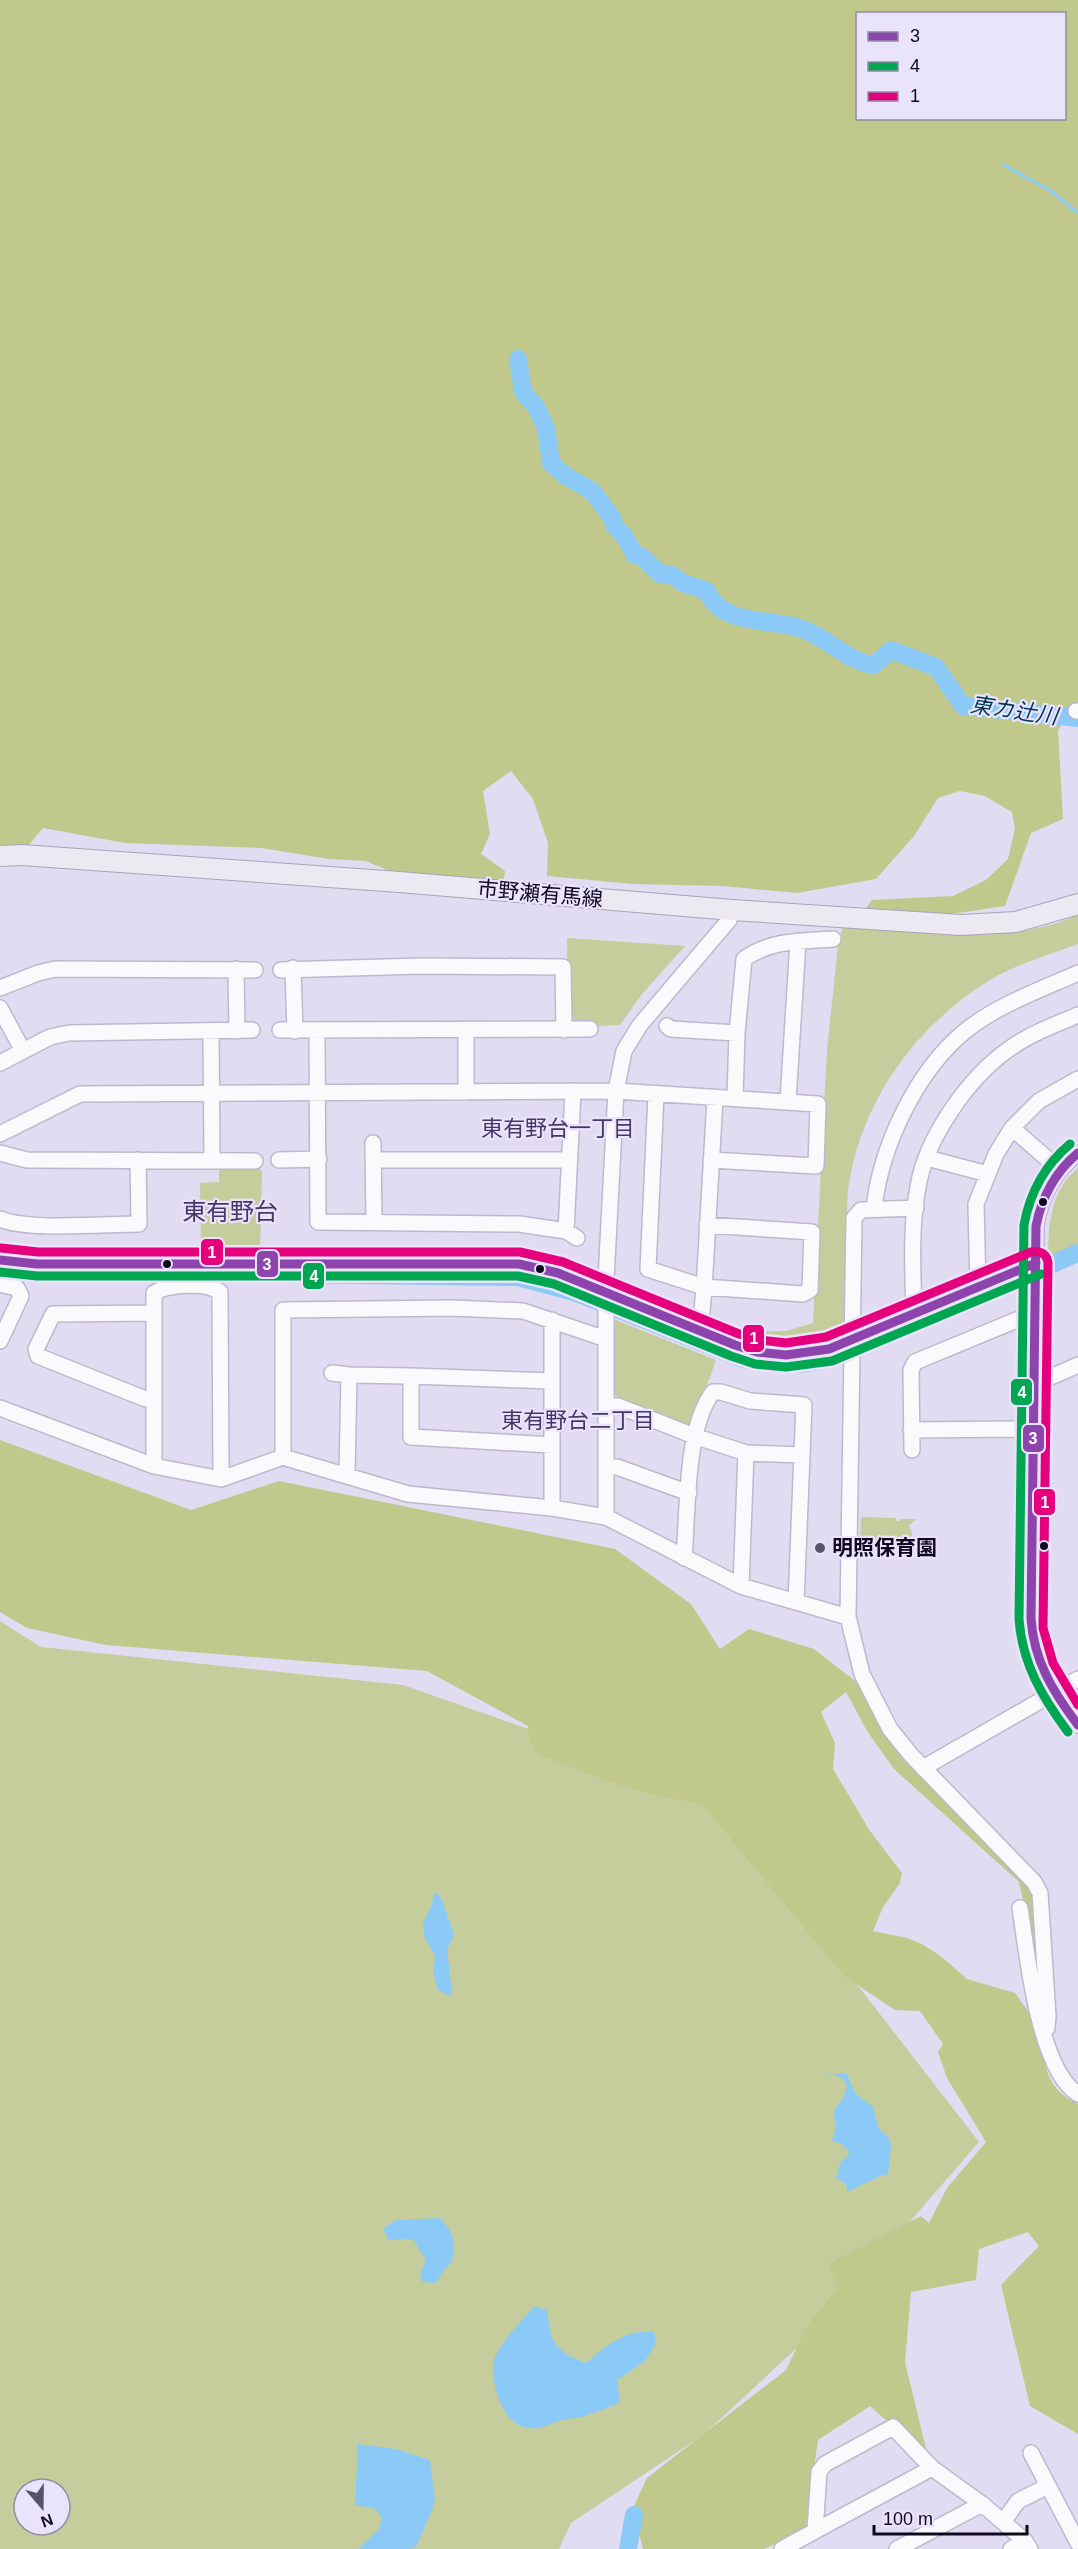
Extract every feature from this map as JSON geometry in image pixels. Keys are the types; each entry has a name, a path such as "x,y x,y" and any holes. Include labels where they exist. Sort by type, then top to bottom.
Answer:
{"main road":[{"name":"市野瀬有馬線","path":"0,856 22,855 732,910 979,925 1016,922 1078,904"}],"street":[{"path":"606,1517 606,1293 616,1091 624,1051 640,1025 729,920 732,910"},
{"path":"735,1098 737,1033 744,958 772,945 834,939"},
{"path":"788,1101 798,941"},
{"path":"564,1030 563,967 287,969 287,1031 465,1031 564,1030 590,1029"},
{"path":"0,988 55,969 255,969"},
{"path":"0,1063 50,1037 69,1033 244,1030 237,969"},
{"path":"874,1208 888,1152 905,1107 929,1070 964,1032 998,1009 1078,973"},
{"path":"0,1008 22,1051"},
{"path":"914,1315 912,1258 918,1186 935,1139 959,1099 981,1074 1016,1044 1078,1015"},
{"path":"667,1026 671,1029 737,1033"},
{"path":"211,1031 212,1159"},
{"path":"317,1031 318,1221 519,1224 572,1234 569,1160 573,1091"},
{"path":"465,1031 466,1092"},
{"path":"978,1288 976,1204 996,1154 1012,1128 1039,1101 1078,1079"},
{"path":"0,1134 80,1094 616,1091 818,1104 816,1166 711,1160"},
{"path":"656,1095 648,1269 705,1287 802,1294 810,1290 812,1232 707,1225"},
{"path":"700,1332 705,1287 715,1099"},
{"path":"1012,1128 1060,1170"},
{"path":"373,1143 374,1223"},
{"path":"0,1153 27,1160 212,1159 255,1161"},
{"path":"1078,1153 1060,1170 1046,1193 1037,1218 1031,1629 1037,1659 1054,1693 1078,1725"},
{"path":"927,1158 988,1174"},
{"path":"279,1160 319,1159"},
{"path":"0,1220 10,1224 32,1225 139,1224 138,1160"},
{"path":"374,1160 569,1160"},
{"path":"916,1208 861,1210 854,1218 848,1617 862,1674 890,1729 923,1768 1034,1882 1040,1893 1048,2016 1047,2028 1043,2030"},
{"path":"0,1260 37,1263 501,1263 547,1270 747,1349 786,1355 813,1353 853,1340 1036,1263"},
{"path":"0,1284 17,1288 21,1296 0,1341"},
{"path":"154,1466 154,1293 164,1287 212,1287 220,1292 221,1479"},
{"path":"283,1457 283,1310 453,1308 523,1311 606,1339"},
{"path":"154,1313 53,1314 36,1349 38,1356 154,1401"},
{"path":"912,1450 911,1370 915,1362 1018,1319 1035,1316"},
{"path":"552,1320 552,1508"},
{"path":"1035,1381 1044,1380 1078,1365"},
{"path":"332,1373 552,1381"},
{"path":"347,1475 349,1375"},
{"path":"411,1376 411,1437 552,1445"},
{"path":"684,1558 694,1436 707,1400 713,1392 721,1392 750,1401 804,1405 796,1602"},
{"path":"606,1405 618,1406 694,1436 746,1453 801,1455"},
{"path":"0,1408 154,1466 221,1479 283,1457 408,1494 552,1508 606,1517 741,1586 848,1617"},
{"path":"911,1430 1034,1432"},
{"path":"741,1586 746,1453"},
{"path":"606,1466 617,1467 689,1493"},
{"path":"923,1768 1078,1679"},
{"path":"1020,1908 1036,2008 1053,2059 1064,2079 1078,2094"},
{"path":"815,2531 819,2472 825,2464 893,2427 932,2468 982,2504 1027,2545"},
{"path":"1031,2454 1078,2542"},
{"path":"782,2549 932,2468"},
{"path":"1003,2522 1018,2501 1048,2486"},
{"path":"897,2549 982,2504"},
{"path":"1011,2549 1027,2545"}],"green space":[{"path":"0,0 1078,0 1078,708 1069,711 1058,731 1063,819 1031,833 1005,906 951,914 866,908 872,900 953,896 986,880 1008,859 1015,829 1012,812 985,796 960,791 938,798 914,836 876,879 797,893 723,886 633,884 547,876 548,843 533,799 511,771 483,791 490,834 481,854 505,871 503,886 401,876 366,861 329,859 261,848 125,843 43,828 27,847 0,847"},
{"path":"1078,915 1078,944 1011,969 964,998 917,1042 897,1067 881,1093 856,1152 848,1189 848,1333 837,1332 812,1339 791,1340 746,1332 786,1331 813,1323 827,1050 838,946 843,925 962,935 992,934 1050,925"},
{"path":"567,938 685,946 642,994 620,1025 575,1027 568,1019"},
{"path":"255,1163 262,1171 260,1253 201,1254 200,1183 219,1182 219,1164"},
{"path":"1078,1168 1078,1250 1048,1263 1052,1211 1061,1188"},
{"path":"616,1320 716,1360 693,1424 685,1427 621,1402 613,1392 614,1322"},
{"path":"0,1440 191,1510 279,1481 615,1549 691,1604 720,1649 749,1629 814,1649 859,1684 872,1710 900,1754 955,1812 1030,1883 1035,1901 1036,1934 1031,1936 1019,1882 894,1769 867,1731 846,1692 821,1712 835,1743 833,1769 870,1831 902,1873 900,1883 883,1907 873,1931 907,1938 922,1944 942,1957 967,1979 1015,1993 1033,2020 1050,2078 1056,2088 1078,2104 1078,2434 1030,2406 1001,2285 1039,2246 1028,2232 979,2249 976,2280 911,2292 905,2362 928,2457 870,2406 818,2440 805,2531 764,2549 643,2549 633,2508 647,2478 786,2370 807,2326 838,2288 828,2264 921,2216 929,2223 947,2188 986,2142 947,2078 938,2052 943,2044 920,2011 895,2010 844,1976 702,1804 658,1796 610,1782 537,1754 529,1738 528,1726 427,1671 106,1645 27,1628 0,1612"},
{"path":"861,1517 896,1518 897,1521 917,1519 909,1525 912,1533 911,1549 876,1549 876,1543 860,1541"},
{"path":"0,1621 41,1647 403,1685 708,1792 979,2142 814,2332 703,2435 571,2523 559,2549 0,2549"}],"water":[{"path":"435,1892 441,1897 454,1935 447,1950 452,1992 449,1996 438,1990 433,1971 435,1956 424,1936 423,1922"},
{"path":"831,2073 847,2074 855,2093 873,2107 879,2129 889,2138 891,2145 888,2176 885,2174 847,2192 846,2184 836,2178 840,2163 850,2153 842,2144 832,2141 836,2126 833,2111 843,2098 847,2086 843,2079 833,2074 822,2075"},
{"path":"440,2218 452,2234 454,2248 452,2263 445,2268 436,2283 422,2282 420,2273 426,2260 413,2239 388,2240 383,2228 396,2220"},
{"path":"535,2306 548,2311 550,2331 556,2345 568,2355 586,2363 625,2336 654,2331 656,2344 644,2362 617,2380 620,2402 585,2416 536,2428 519,2425 511,2419 496,2391 494,2360 518,2324"},
{"path":"358,2444 396,2449 430,2460 435,2499 417,2545 410,2549 358,2549 379,2529 382,2517 374,2508 355,2505"}],"waterway":[{"path":"1002,164 1051,191 1078,213"},
{"name":"東カ辻川","path":"518,359 523,392 536,407 546,428 551,463 566,476 592,491 613,519 614,525 625,537 635,555 641,556 660,574 672,575 683,583 707,591 714,603 724,611 750,620 805,630 856,660 874,665 891,650 936,667 963,706 1078,718"},
{"path":"1048,1266 1078,1253"},
{"path":"0,1270 38,1274 213,1273 518,1277 574,1292 743,1359 793,1364 817,1361 842,1354"},
{"path":"861,1346 1023,1277"},
{"path":"628,2549 634,2515"}],"transit line":[{"name":"4","path":"1068,1732 1035,1679 1024,1650 1019,1619 1024,1225 1030,1201 1040,1180 1053,1161 1070,1144"},
{"name":"3","path":"1078,1153 1051,1185 1036,1226 1031,1619 1036,1649 1046,1675 1078,1725"},
{"name":"1","path":"1,1248 38,1252 520,1252 563,1262 739,1334 759,1340 786,1343 826,1337 1031,1252 1040,1252 1045,1255 1048,1263 1043,1628 1053,1663 1078,1705"},
{"name":"3","path":"0,1260 37,1264 519,1264 558,1273 735,1345 757,1352 786,1355 829,1349 1036,1263"},
{"name":"4","path":"0,1272 37,1276 518,1276 554,1284 731,1356 755,1364 786,1367 832,1361 1041,1274"}],"place":[{"name":"明照保育園","path":"820,1548"}],"district":[{"name":"東有野台一丁目","path":"558,1128"},
{"name":"東有野台","path":"230,1212"},
{"name":"東有野台二丁目","path":"578,1420"}]}
